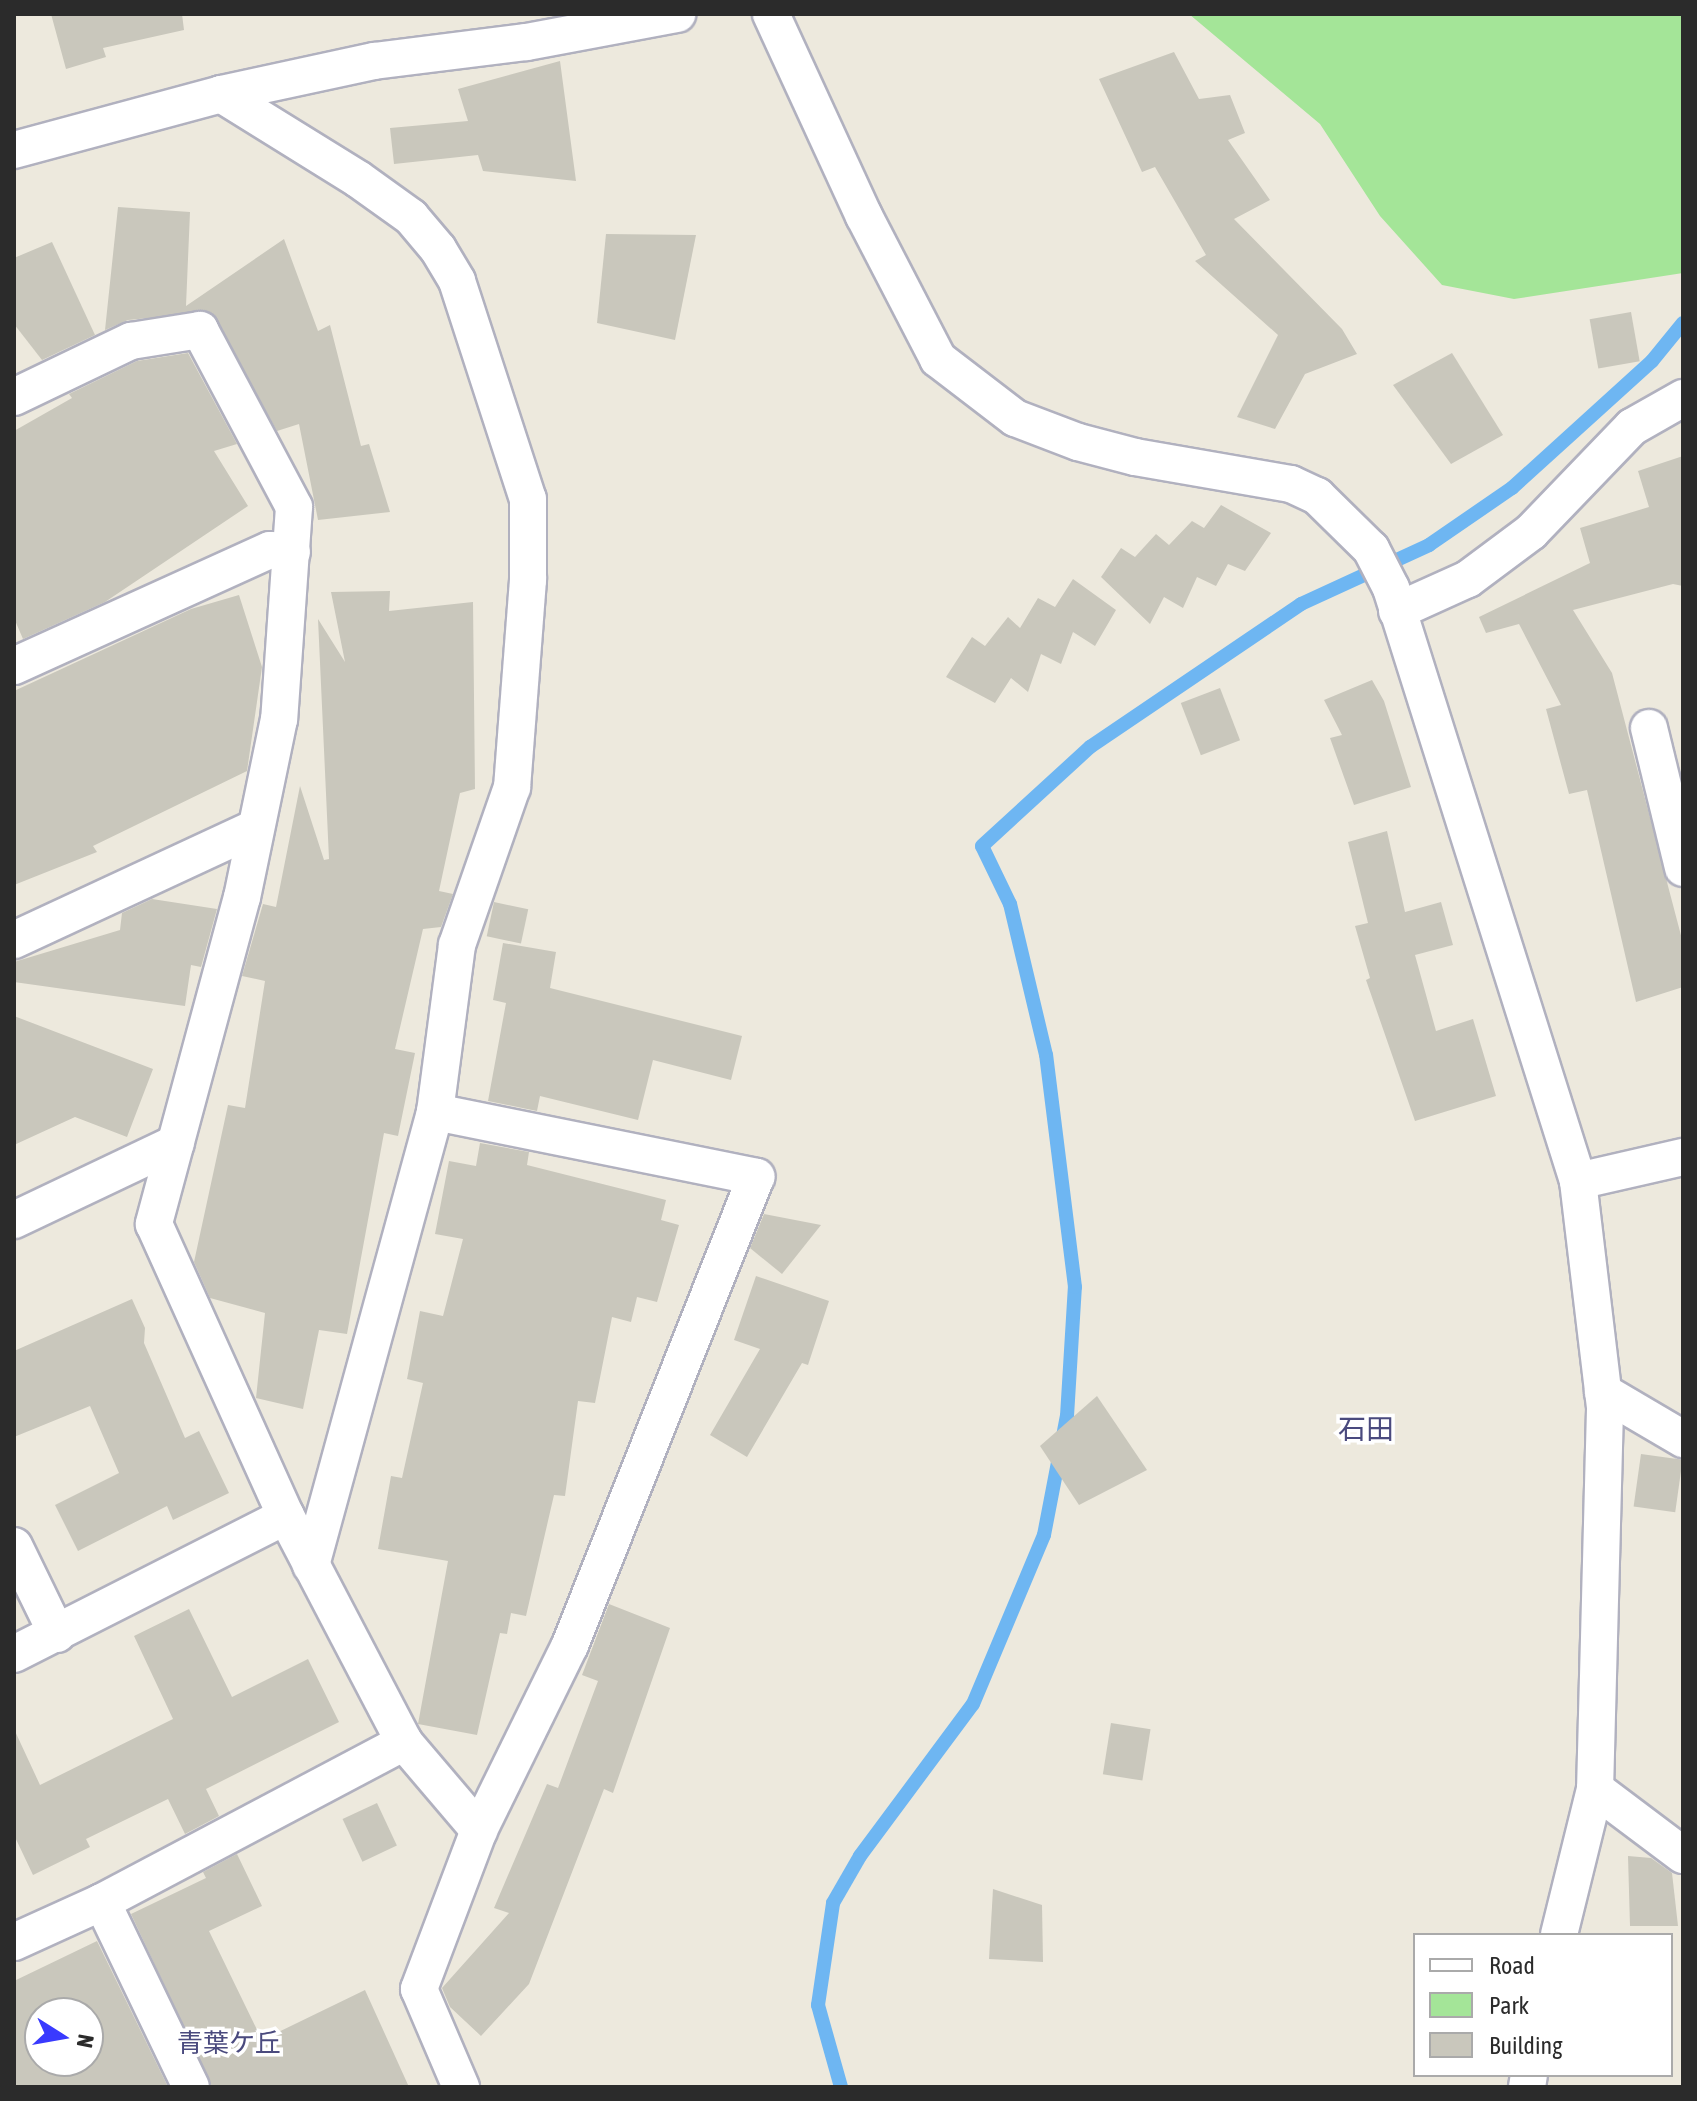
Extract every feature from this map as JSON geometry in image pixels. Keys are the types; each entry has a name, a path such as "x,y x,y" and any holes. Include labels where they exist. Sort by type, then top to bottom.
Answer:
{"street":[{"path":"14,150 221,94 374,61 527,42 677,14"},
{"path":"771,14 864,216 938,359 1015,418 1078,442 1135,457 1291,484 1317,496 1371,549 1394,600 1578,1181 1603,1392 1595,1789 1559,1933"},
{"path":"221,94 358,179 411,217 438,249 462,295 528,499 528,580 512,787 457,945 435,1112 311,1565"},
{"path":"14,397 131,341 200,330 294,507 279,719 255,828 154,1224 286,1516 404,1742 479,1830"},
{"path":"1394,600 1468,579 1531,532 1632,427 1683,398"},
{"path":"14,666 270,550 292,552"},
{"path":"1649,728 1672,777 1683,868"},
{"path":"14,940 255,828"},
{"path":"435,1112 756,1177 570,1645 479,1830 419,1989 461,2087"},
{"path":"14,1220 176,1143"},
{"path":"1578,1181 1683,1157"},
{"path":"1603,1392 1683,1439"},
{"path":"14,1654 286,1516"},
{"path":"14,1546 57,1634"},
{"path":"14,1942 102,1902 404,1742"},
{"path":"1595,1789 1683,1855"},
{"path":"102,1902 191,2087"}],"green space":[{"path":"1189,14 1683,14 1683,273 1514,299 1442,285 1380,216 1320,124"}],"building":[{"path":"51,14 182,14 184,30 103,48 106,57 66,69"},
{"path":"1174,52 1199,99 1230,95 1245,133 1228,140 1270,200 1234,219 1342,329 1357,354 1305,374 1275,429 1237,417 1278,335 1195,261 1206,255 1155,167 1142,172 1099,79"},
{"path":"560,61 576,181 483,171 478,155 394,164 390,128 468,121 458,89"},
{"path":"118,207 190,212 186,306 284,239 318,331 330,325 361,446 369,444 390,512 318,520 299,424 277,431 210,312 128,320 105,330"},
{"path":"606,234 696,235 675,340 597,323"},
{"path":"52,242 95,335 42,360 14,324 14,258"},
{"path":"1631,312 1640,361 1598,369 1590,319"},
{"path":"188,353 237,444 214,451 248,506 105,602 23,639 14,618 14,431 72,398 69,394 137,361"},
{"path":"1452,353 1503,435 1451,464 1393,385"},
{"path":"1683,456 1683,586 1673,584 1573,610 1612,673 1683,943 1683,987 1636,1002 1587,790 1569,794 1546,709 1561,705 1519,624 1486,633 1479,617 1590,563 1580,528 1649,507 1638,471"},
{"path":"1221,505 1271,533 1245,571 1228,564 1216,586 1197,577 1183,608 1164,597 1150,624 1101,577 1121,548 1135,557 1156,534 1169,545 1192,521 1204,528"},
{"path":"1073,579 1116,610 1095,646 1073,632 1061,664 1041,654 1028,692 1011,678 995,703 946,677 972,637 985,646 1008,617 1020,628 1038,598 1055,607"},
{"path":"390,591 389,611 473,602 475,789 460,793 439,891 453,894 441,927 423,929 395,1049 415,1053 398,1136 384,1133 347,1334 319,1330 303,1409 256,1398 265,1313 210,1298 194,1262 228,1105 245,1108 265,981 242,976 263,904 276,907 300,786 324,860 329,859 318,619 345,662 331,592"},
{"path":"239,595 262,667 247,771 93,846 97,852 14,885 14,691 191,609"},
{"path":"1372,680 1384,701 1411,787 1354,805 1330,738 1342,735 1324,700"},
{"path":"1220,688 1240,740 1201,755 1181,703"},
{"path":"1387,831 1405,912 1441,902 1453,945 1415,955 1436,1031 1473,1019 1496,1096 1415,1121 1366,980 1370,978 1355,926 1368,923 1348,842"},
{"path":"152,899 217,909 201,967 191,965 185,1006 14,982 14,962 120,930 122,913"},
{"path":"494,902 528,909 521,944 487,936"},
{"path":"503,943 556,952 550,988 742,1036 731,1080 653,1060 638,1120 540,1096 537,1111 488,1101 506,1003 493,1000"},
{"path":"14,1016 153,1069 127,1137 75,1117 14,1145"},
{"path":"480,1143 529,1152 527,1165 666,1200 661,1220 679,1225 657,1302 637,1297 631,1322 612,1317 595,1403 578,1401 565,1496 554,1495 526,1616 511,1613 507,1634 500,1633 477,1735 418,1724 448,1561 378,1549 391,1476 402,1478 423,1383 407,1379 420,1311 443,1316 463,1239 435,1234 449,1161 476,1166"},
{"path":"764,1214 821,1225 782,1274 750,1248"},
{"path":"756,1276 829,1301 808,1365 802,1363 747,1457 710,1435 760,1349 734,1340"},
{"path":"132,1299 145,1328 144,1343 185,1438 199,1431 229,1493 173,1520 167,1506 78,1551 55,1505 119,1473 90,1406 14,1437 14,1351"},
{"path":"1097,1396 1147,1470 1079,1505 1040,1446"},
{"path":"1641,1454 1683,1460 1675,1512 1634,1506"},
{"path":"609,1604 670,1628 613,1793 604,1789 529,1984 481,2036 450,2007 442,1988 509,1913 494,1908 547,1784 558,1788 598,1681 582,1675"},
{"path":"189,1609 232,1697 308,1659 339,1722 206,1789 219,1816 185,1834 168,1799 86,1839 90,1847 33,1875 14,1835 14,1729 40,1785 173,1719 134,1636"},
{"path":"1111,1723 1151,1729 1142,1781 1103,1774"},
{"path":"377,1803 397,1846 362,1862 343,1819"},
{"path":"237,1854 262,1906 209,1931 262,2040 365,1990 409,2087 212,2087 131,1914 206,1878 203,1872"},
{"path":"1628,1856 1651,1858 1672,1873 1678,1926 1630,1926"},
{"path":"993,1889 1042,1905 1043,1962 989,1959"},
{"path":"97,1941 168,2087 14,2087 14,1981"}],"waterway":[{"path":"841,2087 818,2005 833,1903 860,1856 973,1704 1044,1535 1067,1416 1075,1287 1046,1055 1010,904 982,846 1090,747 1301,604 1429,545 1512,488 1652,361 1683,323"}],"district":[{"name":"石田","path":"1366,1429"},
{"name":"青葉ケ丘","path":"229,2044"}]}
